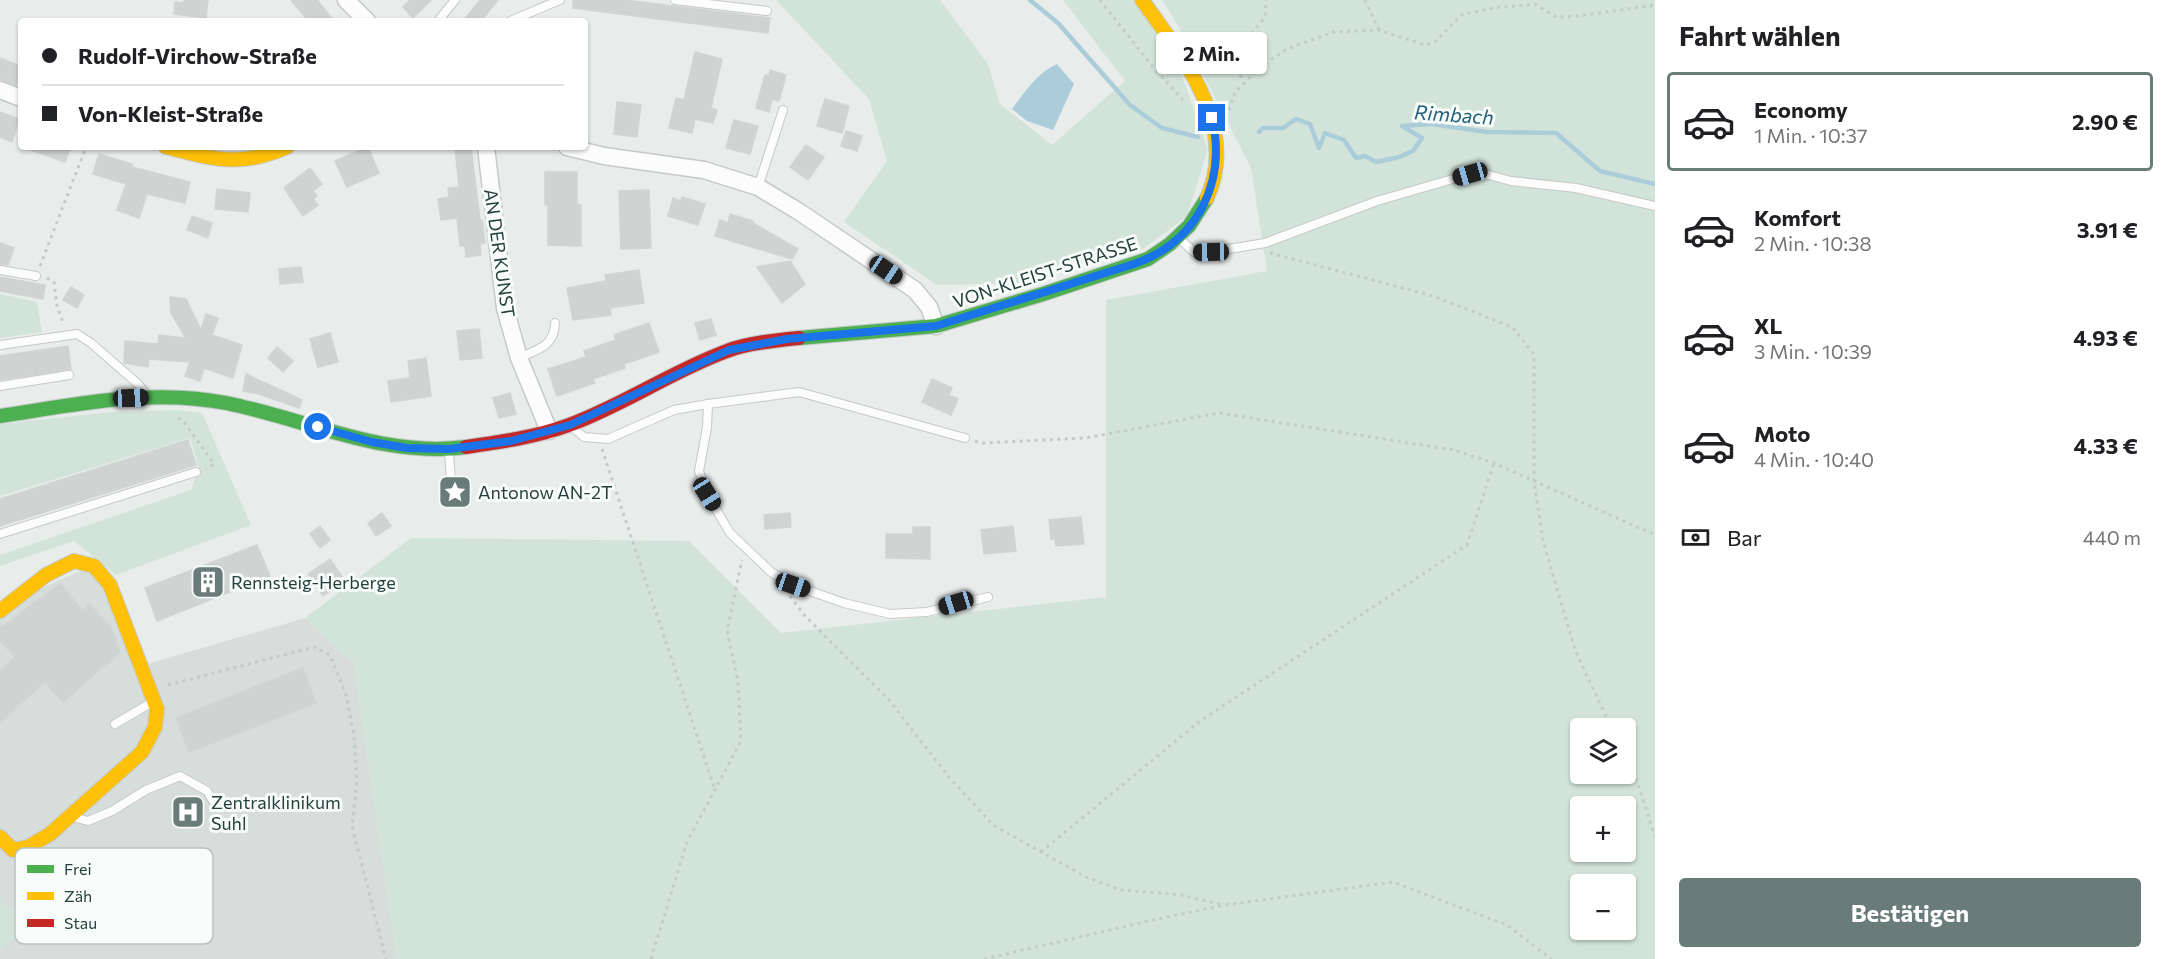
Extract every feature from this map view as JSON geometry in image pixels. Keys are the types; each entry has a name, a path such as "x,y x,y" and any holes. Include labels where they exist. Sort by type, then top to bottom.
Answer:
{"street":[{"path":"346,0 364,18"},
{"name":"VON-KLEIST-STRASSE","path":"0,416 95,401 185,398 226,403 266,412 372,442 407,448 449,449 511,441 570,425 729,350 787,339 936,326 1148,259 1179,237 1196,220 1211,188 1217,146 1214,125 1207,103 1196,81 1142,0"},
{"path":"0,90 18,97"},
{"path":"178,150 229,162 257,160 280,150"},
{"name":"AN DER KUNST","path":"486,150 505,308 519,358 549,432"},
{"path":"579,150 604,156 704,170 758,187 798,211 915,290 929,308 936,326"},
{"path":"0,610 46,575 74,561 94,566 110,585 157,709 155,727 141,752 50,834 23,848"},
{"path":"0,837 15,850"}],"lane":[{"path":"440,18 455,0"},
{"path":"517,18 560,0"},
{"path":"675,0 767,11"},
{"path":"758,187 783,110"},
{"path":"1179,237 1194,252 1211,252 1265,243 1377,201 1470,174 1489,175 1511,182 1576,188 1655,206"},
{"path":"0,270 36,276"},
{"path":"519,358 548,344 555,335 555,323"},
{"path":"0,345 76,334 91,343 137,383 148,398"},
{"path":"0,386 69,375"},
{"path":"570,425 584,437 609,439 674,410 799,392 965,438"},
{"path":"708,404 707,427 699,471 707,494 730,532 771,572 793,585 844,603 890,614 927,612 988,597"},
{"path":"449,449 451,481"},
{"path":"0,534 195,472"},
{"path":"116,724 152,695"},
{"path":"70,816 88,821 112,811 146,790 180,776 207,791 218,807"}],"path":[{"path":"1100,0 1184,102"},
{"path":"1244,85 1233,58 1265,17 1266,0"},
{"path":"1365,0 1379,30"},
{"path":"1214,125 1226,123 1234,92 1264,64 1287,49 1333,32 1379,30 1425,45 1436,42 1461,15 1493,8 1535,3 1556,17 1655,5"},
{"path":"76,334 67,330 61,321 54,282 36,276 85,150"},
{"path":"1263,252 1287,256 1433,296 1512,327 1534,354 1534,482 1543,541 1575,650 1607,718"},
{"path":"965,438 983,443 1085,438 1219,413 1454,450 1494,463 1655,535"},
{"path":"177,417 184,422 214,464 207,469 195,472"},
{"path":"599,438 714,790"},
{"path":"1041,852 1200,721 1467,544 1494,463"},
{"path":"651,959 687,842 741,741 738,682 727,631 744,546"},
{"path":"771,572 805,616 889,700 948,776 993,825 1086,877 1121,890 1182,895 1225,905"},
{"path":"152,695 314,646 330,655 346,695 354,735 357,782 352,826 386,959"},
{"path":"1636,779 1655,837"},
{"path":"984,959 1225,905 1393,882 1507,925 1551,959"}],"shaded area":[{"name":"Zentralklinikum Suhl","path":"95,564 144,665 305,618 354,663 397,959 0,959 0,607"}],"green space":[{"path":"776,0 940,0 988,64 1000,104 1052,145 1125,81 1063,0 1135,0 1181,73 1208,149 1187,216 1142,250 1018,283 937,285 844,222 887,161 869,99"},
{"path":"1162,0 1655,0 1655,959 397,959 354,663 305,618 411,538 689,541 781,633 1106,597 1106,300 1267,271 1251,168 1177,24"},
{"path":"0,294 37,302 42,332 0,338"},
{"path":"177,410 202,413 251,525 116,575 74,541 0,566 0,555 191,490 199,468 190,438 0,496 0,424 111,412"},
{"path":"0,899 7,907 15,911 15,936 0,951"}],"water":[{"path":"1057,64 1074,84 1053,130 1027,121 1012,109 1038,78"}],"building":[{"path":"184,0 208,0 206,18 174,14 175,2 184,3"},
{"path":"291,0 317,0 332,18 306,18"},
{"path":"410,0 431,0 413,18 403,7"},
{"path":"480,0 498,0 483,18 465,18"},
{"path":"573,0 625,0 770,18 768,33 573,8"},
{"path":"695,52 722,59 711,108 717,110 713,123 695,119 692,133 669,128 676,98 684,100"},
{"path":"0,58 18,65 16,85 0,79"},
{"path":"770,70 786,75 779,101 772,99 769,112 756,108 765,75 769,76"},
{"path":"825,99 849,106 842,133 817,126"},
{"path":"617,102 641,105 637,137 614,134"},
{"path":"0,112 18,119 12,142 0,137"},
{"path":"734,120 758,126 750,154 726,148"},
{"path":"846,131 862,136 857,151 841,146"},
{"path":"806,145 824,157 808,180 790,167"},
{"path":"31,150 70,150 65,162"},
{"path":"361,150 369,150 379,173 347,187 335,161"},
{"path":"455,150 471,150 485,243 480,244 481,255 466,257 465,246 460,246 457,218 441,220 438,199 449,197 448,188 459,187"},
{"path":"99,154 132,164 132,167 190,182 185,203 147,194 139,218 117,210 126,184 93,174"},
{"path":"310,168 322,184 313,191 317,196 313,199 318,205 303,216 284,188"},
{"path":"545,172 577,172 577,205 581,205 581,246 548,245"},
{"path":"217,189 250,193 248,212 215,209"},
{"path":"649,190 651,248 621,249 619,191"},
{"path":"682,197 705,204 698,225 668,216 673,198 681,201"},
{"path":"730,214 753,221 798,249 792,259 715,236 720,220 728,223"},
{"path":"192,216 212,223 208,238 187,230"},
{"path":"0,243 14,248 8,265 0,264"},
{"path":"790,261 805,284 782,303 757,267"},
{"path":"301,267 303,282 280,284 279,269"},
{"path":"639,270 644,303 610,308 611,315 573,320 567,288 606,281 605,275"},
{"path":"0,277 45,285 43,299 0,291"},
{"path":"71,287 84,295 77,308 63,300"},
{"path":"170,297 186,299 201,330 206,314 218,318 212,335 242,345 233,378 204,368 200,381 185,376 190,362 149,359 148,367 124,363 125,341 158,344 159,335 186,338 171,313"},
{"path":"711,319 716,335 700,340 695,323"},
{"path":"649,323 659,352 624,364 625,368 593,379 595,383 557,396 548,369 586,357 584,351 616,340 614,335"},
{"path":"479,329 482,358 460,360 457,331"},
{"path":"330,333 338,362 318,367 310,339"},
{"path":"68,346 71,369 0,380 0,356 33,351 33,353"},
{"path":"277,347 293,361 283,372 268,358"},
{"path":"426,358 431,396 391,402 388,381 410,378 408,361"},
{"path":"246,374 302,400 299,408 243,391"},
{"path":"932,379 952,388 949,395 958,399 951,415 922,402"},
{"path":"510,393 516,414 499,418 493,398"},
{"path":"188,440 196,465 0,526 0,499"},
{"path":"382,513 391,526 376,536 368,523"},
{"path":"790,513 791,527 765,529 764,515"},
{"path":"1081,517 1084,544 1056,546 1055,539 1051,539 1049,520"},
{"path":"320,526 330,540 320,548 310,534"},
{"path":"1013,526 1016,551 984,554 981,530"},
{"path":"913,527 930,527 930,559 886,558 886,534 913,534"},
{"name":"Rennsteig-Herberge","path":"257,545 270,576 157,621 145,588"},
{"path":"330,559 345,581 323,596 308,574"},
{"path":"60,584 83,611 89,604 111,628 120,652 63,702 45,682 0,722 0,670 15,657 0,641 0,629"},
{"path":"303,668 316,703 189,752 176,718"}],"waterway":[{"name":"Rimbach","path":"1030,0 1058,23 1130,105 1162,128 1198,137"},
{"name":"Rimbach","path":"1259,132 1263,128 1283,128 1296,119 1310,124 1319,148 1325,133 1344,140 1356,158 1365,156 1376,162 1413,151 1422,138 1402,126 1432,124 1486,132 1556,133 1600,171 1655,184"}],"traffic: fast":[{"path":"799,338 936,326 1148,259 1170,244 1189,226 1207,198"},
{"path":"0,416 84,403 169,397 226,403 375,442 435,449 466,447"}],"traffic: slow":[{"path":"1142,0 1188,68 1202,93 1211,118 1216,144 1215,171 1207,198"},
{"path":"178,150 227,159 255,158 280,150"},
{"path":"0,611 46,575 74,561 94,566 110,585 157,709 155,727 142,752 50,834 23,848"},
{"path":"0,837 15,850"}],"traffic: jam":[{"path":"466,447 518,439 557,429 609,408 687,368 727,351 753,344 799,338"}],"place":[{"name":"Antonow AN-2T","path":"455,492"},
{"name":"Rennsteig-Herberge","path":"208,582"},
{"name":"Zentralklinikum Suhl","path":"188,812"}],"route":[{"path":"318,427 372,442 407,448 449,449 511,441 570,425 729,350 787,339 936,326 1134,264 1148,259 1179,237 1196,220 1205,204 1216,164 1216,133 1212,118"}]}
